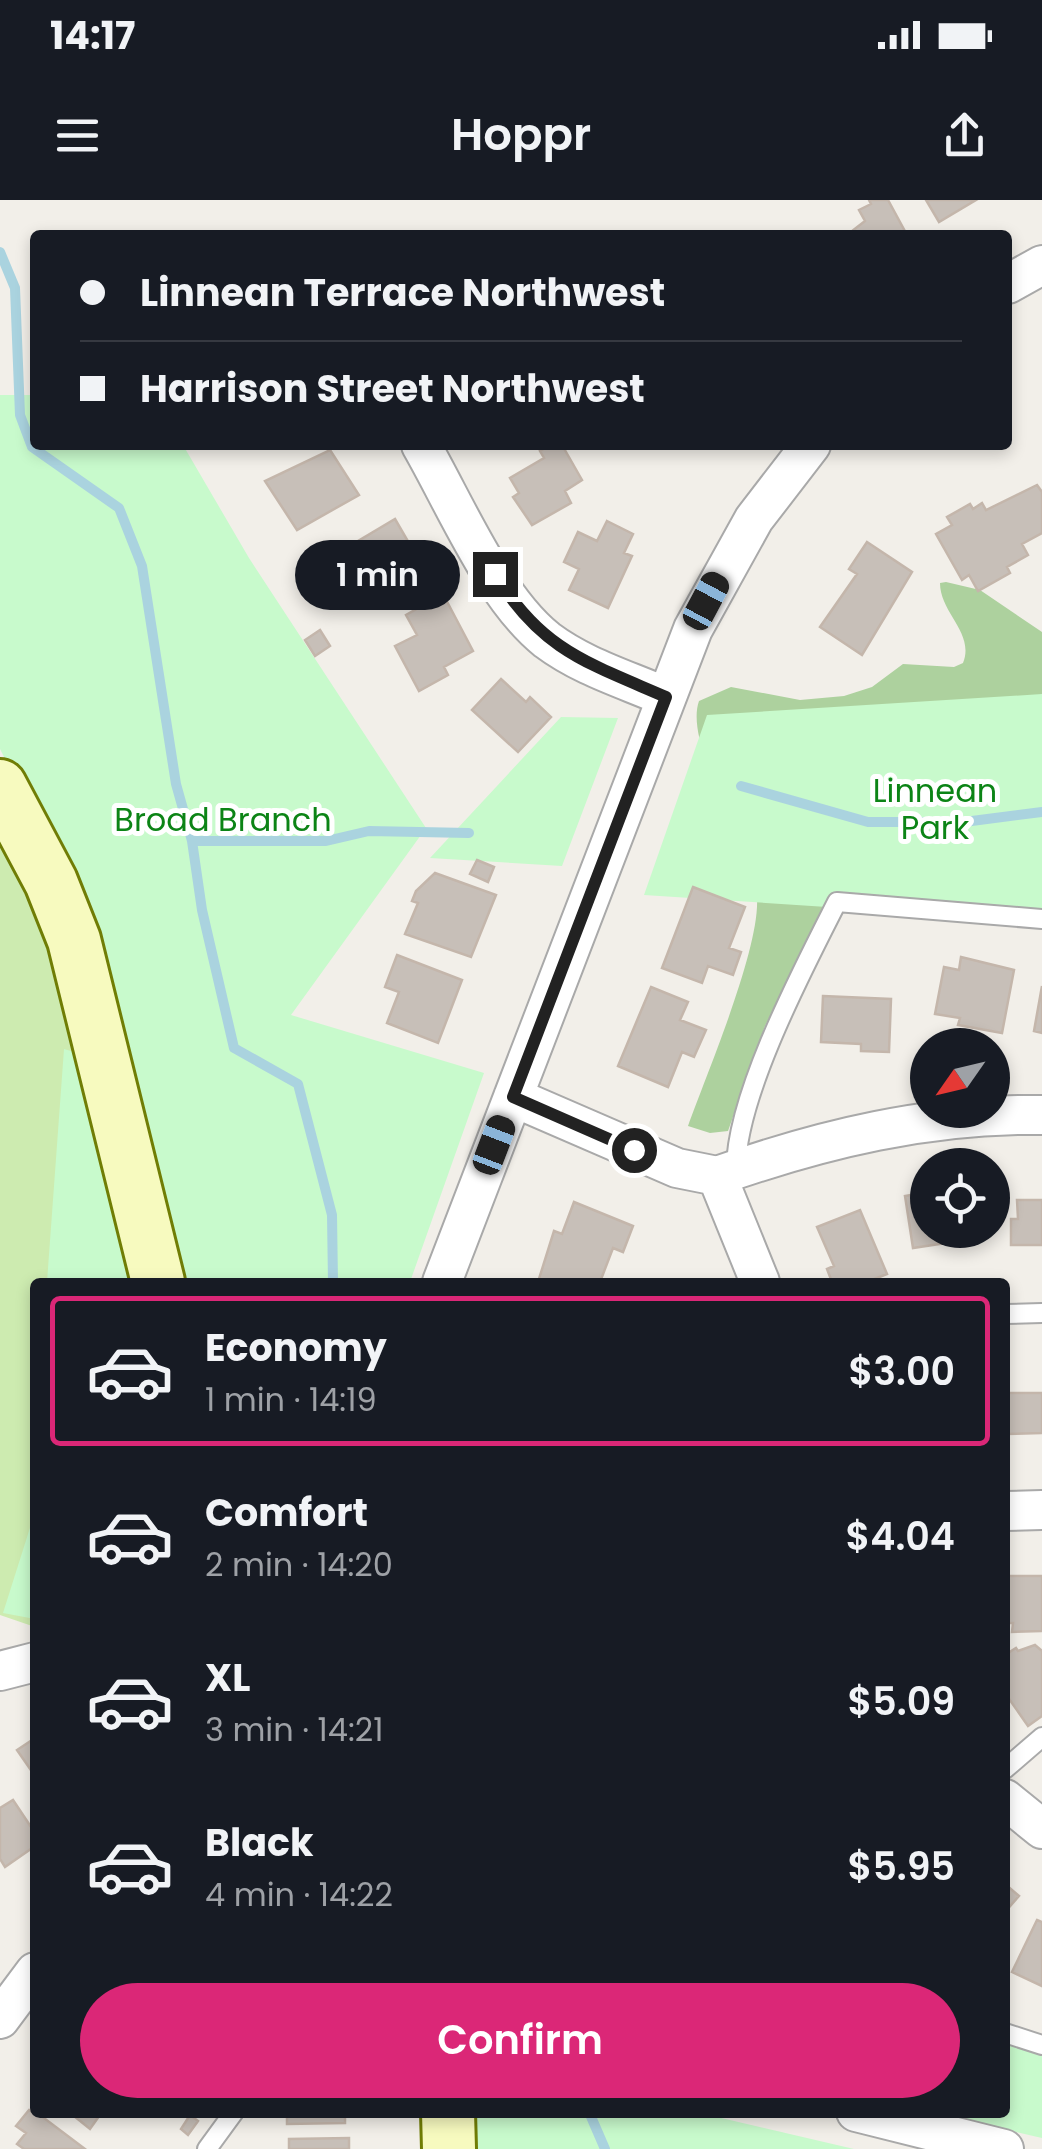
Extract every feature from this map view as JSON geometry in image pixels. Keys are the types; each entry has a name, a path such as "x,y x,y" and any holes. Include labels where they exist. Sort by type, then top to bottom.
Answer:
{"street":[{"path":"1012,282 1042,265"},
{"path":"424,450 513,603 534,628 589,666 666,697"},
{"path":"444,1278 666,697 721,573 762,506 807,450"},
{"path":"0,786 51,882 74,940 157,1278"},
{"path":"513,1097 677,1168 727,1173 876,1129 954,1118 1042,1115"},
{"path":"727,1173 759,1278"},
{"path":"1010,1511 1042,1510"},
{"path":"1010,1803 1042,1830"},
{"path":"0,2018 30,1979"},
{"path":"448,2118 450,2149"},
{"path":"880,2118 1004,2149"}],"lane":[{"path":"727,1173 756,1084 804,966 836,902 1042,920"},
{"path":"1010,1314 1042,1313"},
{"path":"1010,1765 1042,1737"},
{"path":"1010,2035 1042,2046"},
{"path":"207,2149 230,2118"}],"green space":[{"name":"Broad Branch","path":"0,395 30,395 30,450 186,450 249,558 426,828 291,1015 484,1073 411,1278 179,1278 77,901 0,749"},
{"name":"Linnean Park","path":"940,583 980,590 1042,632 1042,906 835,890 765,1026 728,1131 710,1133 688,1126 741,979 756,920 757,898 744,852 701,744 699,701 731,687 800,700 844,696 872,687 903,664 954,667 963,663 961,632 941,594"},
{"name":"Linnean Park","path":"1042,694 1042,921 644,895 707,715"},
{"path":"561,717 618,718 562,866 430,858"},
{"path":"0,830 52,953 145,1278 30,1278 30,1625 0,1615"},
{"path":"64,1049 85,1055 145,1278 47,1278"},
{"path":"30,1528 30,1618 3,1613"},
{"path":"1010,2043 1042,2053 1042,2138 956,2118 1010,2118"},
{"path":"472,2118 721,2118 854,2149 473,2149"}],"building":[{"path":"869,200 888,200 904,230 853,230 865,221 859,210 871,204"},
{"path":"926,200 976,200 939,222"},
{"path":"330,450 359,495 297,530 265,481"},
{"path":"565,450 582,480 565,491 571,503 532,525 513,497 519,493 510,478 544,458 540,451"},
{"path":"1037,485 1042,492 1042,533 1022,544 1028,555 1007,567 1010,573 978,591 969,575 962,580 936,534 952,525 947,517 970,504 973,509 982,503 986,510"},
{"path":"395,519 424,569 372,600 343,550"},
{"path":"607,521 633,534 624,553 632,556 608,608 569,590 579,569 564,562 578,532 597,541"},
{"path":"867,542 912,572 862,655 820,627 857,574 849,569"},
{"path":"443,594 473,651 444,667 448,675 419,691 395,646 417,635 406,615"},
{"path":"320,630 330,646 315,656 305,640"},
{"path":"501,679 526,702 530,697 551,717 518,752 472,710"},
{"path":"477,860 494,867 488,882 470,874"},
{"path":"435,873 496,895 471,957 405,934 418,903 412,901 416,891"},
{"path":"693,887 745,907 729,948 741,952 733,975 708,966 702,983 662,968"},
{"path":"397,955 462,980 438,1043 387,1023 399,992 385,987"},
{"path":"961,957 1014,970 1003,1028 958,1025 960,1018 935,1014 944,967 959,970"},
{"path":"1042,986 1042,1033 1034,1031"},
{"path":"651,987 688,1002 680,1020 706,1030 694,1057 682,1052 668,1087 618,1066"},
{"path":"823,996 891,999 889,1052 861,1051 861,1044 821,1042"},
{"path":"910,1195 910,1228 905,1196"},
{"path":"1017,1200 1042,1200 1042,1245 1011,1245 1011,1219 1018,1219"},
{"path":"574,1202 633,1226 623,1252 613,1248 602,1278 539,1278 554,1231 562,1234"},
{"path":"860,1210 887,1274 877,1278 830,1278 827,1269 834,1266 817,1227"},
{"path":"1010,1393 1042,1393 1042,1433 1010,1434"},
{"path":"1010,1576 1042,1576 1042,1631 1012,1632"},
{"path":"1035,1645 1042,1651 1042,1716 1028,1726 1010,1700 1010,1652 1016,1648 1018,1651"},
{"path":"30,1741 30,1769 17,1750"},
{"path":"13,1800 30,1826 30,1850 5,1867 0,1859 0,1808"},
{"path":"1010,1888 1019,1896 1010,1906"},
{"path":"1037,1920 1042,1922 1042,1986 1012,1972"},
{"path":"29,2110 30,2118 44,2118 85,2149 24,2149 17,2144 26,2133 16,2126"},
{"path":"76,2118 98,2118 90,2129"},
{"path":"188,2118 198,2121 188,2135 181,2129"},
{"path":"287,2118 345,2118 345,2123 287,2124"},
{"path":"349,2138 349,2149 289,2149 289,2139"}],"waterway":[{"name":"Broad Branch","path":"0,252 15,288 20,415 30,442"},
{"name":"Broad Branch","path":"36,450 119,508 142,566 176,784 192,841 202,910 234,1048 298,1084 332,1215 333,1278"},
{"path":"741,786 868,822 964,822 1042,812"},
{"path":"192,841 326,841 369,831 469,833"},
{"name":"Broad Branch","path":"592,2118 605,2149"}],"route":[{"path":"495,574 523,616 546,639 589,666 666,697 513,1097 634,1150"}]}
